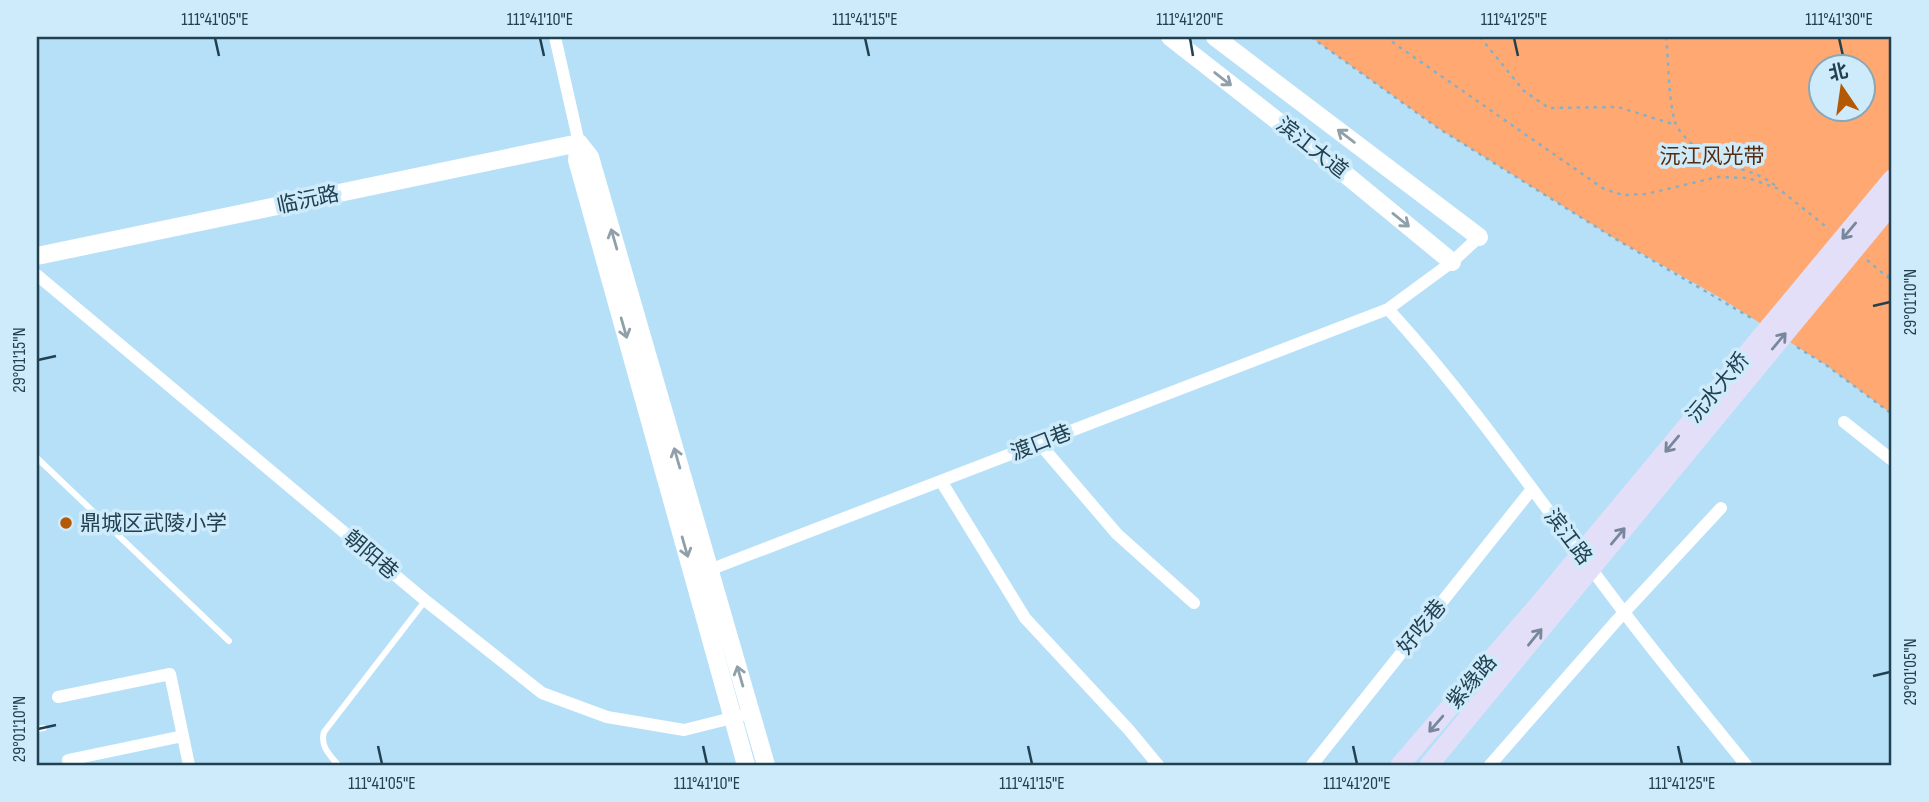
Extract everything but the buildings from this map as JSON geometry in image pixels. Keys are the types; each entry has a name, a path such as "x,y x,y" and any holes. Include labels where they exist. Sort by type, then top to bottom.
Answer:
{"main road":[{"name":"沅水大桥","path":"1551,603 1892,179"},
{"name":"沅水大桥","path":"1551,603 1892,204"},
{"name":"紫缘路","path":"1401,765 1551,603"},
{"name":"紫缘路","path":"1429,765 1551,603"}],"street":[{"path":"555,37 579,144 577,160 742,716 766,765"},
{"name":"滨江大道","path":"1170,37 1339,169 1452,262"},
{"name":"滨江大道","path":"1215,37 1479,237"},
{"name":"临沅路","path":"37,256 579,144"},
{"name":"渡口巷","path":"701,573 1388,309 1452,262 1479,237"},
{"name":"朝阳巷","path":"37,275 426,601 542,693 607,717 684,730 742,716"},
{"name":"滨江路","path":"1388,309 1422,346 1624,613 1746,765"},
{"path":"1844,422 1892,460"},
{"path":"1040,443 1117,534 1194,603"},
{"path":"942,481 1025,618 1158,765"},
{"name":"好吃巷","path":"1312,765 1532,489"},
{"path":"1490,765 1721,508"},
{"path":"58,697 170,674 189,765"},
{"path":"742,716 746,765"},
{"path":"68,760 183,736"}],"lane":[{"path":"37,458 229,641"},
{"path":"338,765 323,746 321,740 324,732 426,601"}],"path":[{"path":"1311,37 1438,128 1614,238 1762,324"},
{"path":"1385,37 1604,189 1623,195 1646,194 1718,177 1748,178 1779,189"},
{"path":"1479,37 1524,91 1549,108 1618,107 1676,125 1711,160 1742,168 1768,179 1833,233"},
{"path":"1666,37 1676,125"},
{"path":"1866,259 1892,281"},
{"path":"1887,277 1892,271"},
{"path":"1794,344 1892,414"}],"green space":[{"name":"沅江风光带","path":"1311,37 1892,37 1892,414 1826,365 1719,297 1614,238 1438,128"}],"place":[{"name":"鼎城区武陵小学","path":"66,523"}]}
